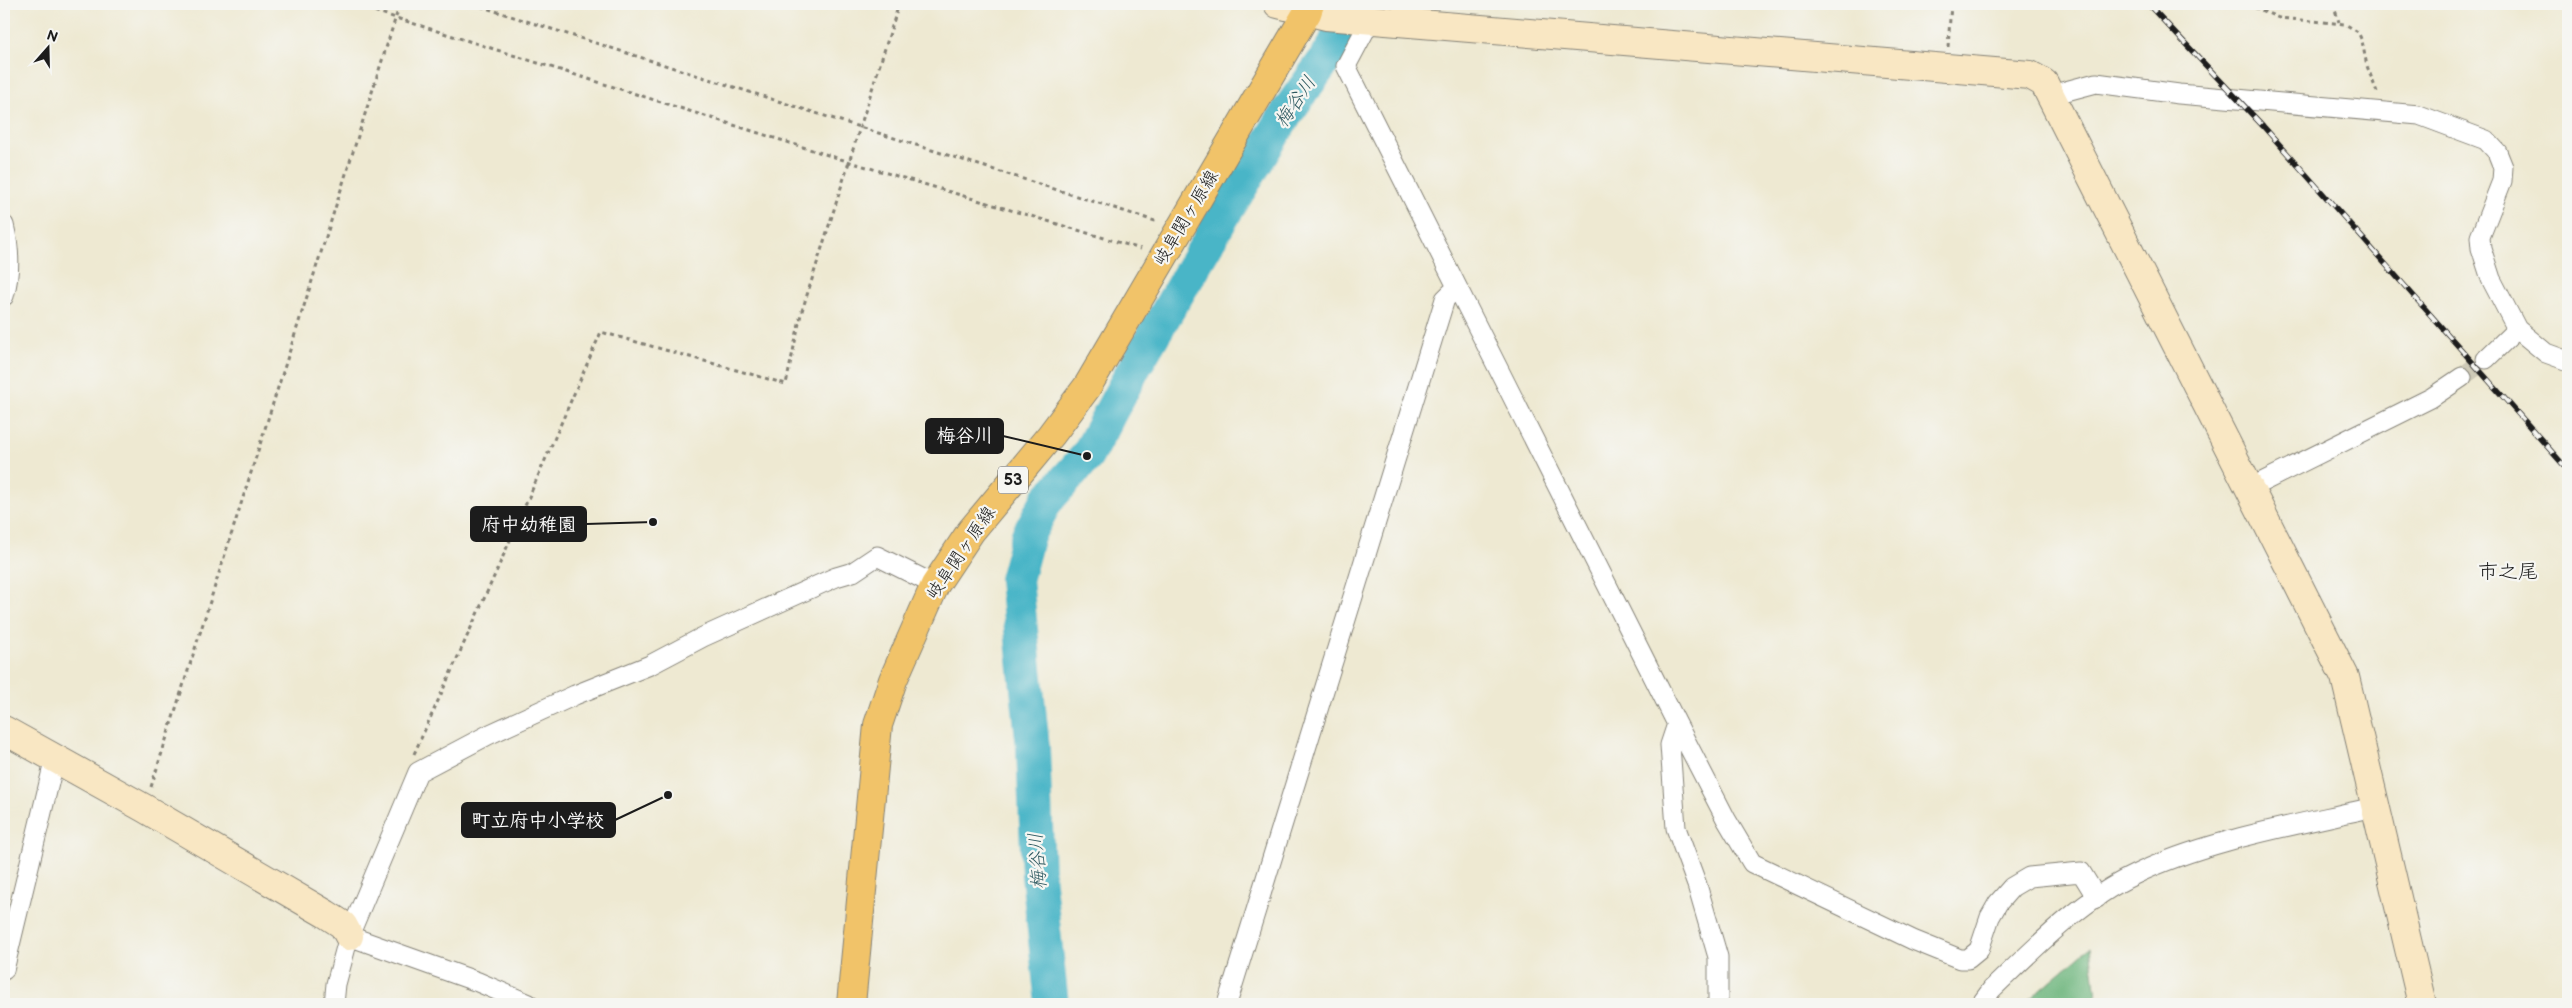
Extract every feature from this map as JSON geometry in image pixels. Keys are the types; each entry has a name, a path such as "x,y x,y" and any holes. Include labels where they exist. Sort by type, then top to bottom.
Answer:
{"main road":[{"name":"岐阜関ヶ原線","path":"851,1004 878,725 893,680 935,585 972,531 1051,435 1086,387 1180,229 1315,11"}],"street":[{"path":"1278,4 1366,19 2030,75 2044,83 2248,489 2345,677 2422,1004"},
{"path":"1366,19 1346,66 1677,724 1726,819 1752,863 1942,953 1960,959 1973,956 1979,950 1990,917 1998,903 2012,887 2029,877 2081,872 2097,898"},
{"path":"2051,95 2096,83 2179,94 2419,115 2473,133 2486,140 2497,152 2503,167 2502,181 2480,236 2481,248 2491,279 2517,330 2546,353 2568,361"},
{"path":"4,225 9,242 9,272 4,296"},
{"path":"1226,1004 1445,299 1458,287"},
{"path":"2486,359 2517,330"},
{"path":"2248,489 2431,398 2462,377"},
{"path":"334,1004 336,984 349,936 418,772 488,735 574,695 650,665 712,633 836,577 853,572 877,556 935,585"},
{"path":"1677,724 1670,745 1676,828 1697,885 1718,957 1718,1004"},
{"path":"4,730 144,808 326,914 343,925 349,936 478,982 529,1004"},
{"path":"4,970 55,758"},
{"path":"1981,1004 1992,989 2037,946 2080,909 2133,875 2211,846 2374,806"}],"path":[{"path":"352,4 850,162 1164,256"},
{"path":"144,808 400,4"},
{"path":"473,4 1180,229"},
{"path":"418,772 413,753 497,570 601,332 786,384 801,314 899,4"},
{"path":"1947,68 1951,4"},
{"path":"2247,4 2279,18 2339,22 2358,32 2362,41 2367,66 2379,97 2378,112"},
{"path":"2333,4 2339,22"}],"green space":[{"path":"2090,947 2097,1004 2025,1004 2026,1002"}],"waterway":[{"name":"梅谷川","path":"1052,1004 1038,875 1033,748 1016,580 1028,535 1047,500 1087,456 1134,368 1228,208 1288,111 1332,50 1352,4"}],"tunnel":[{"path":"2462,377 2486,359"}],"railway":[{"path":"2148,4 2263,126 2568,470"}],"place":[{"name":"梅谷川","path":"1087,456"},
{"name":"府中幼稚園","path":"653,522"},
{"name":"町立府中小学校","path":"668,795"}],"district":[{"name":"市之尾","path":"2508,572"}]}
